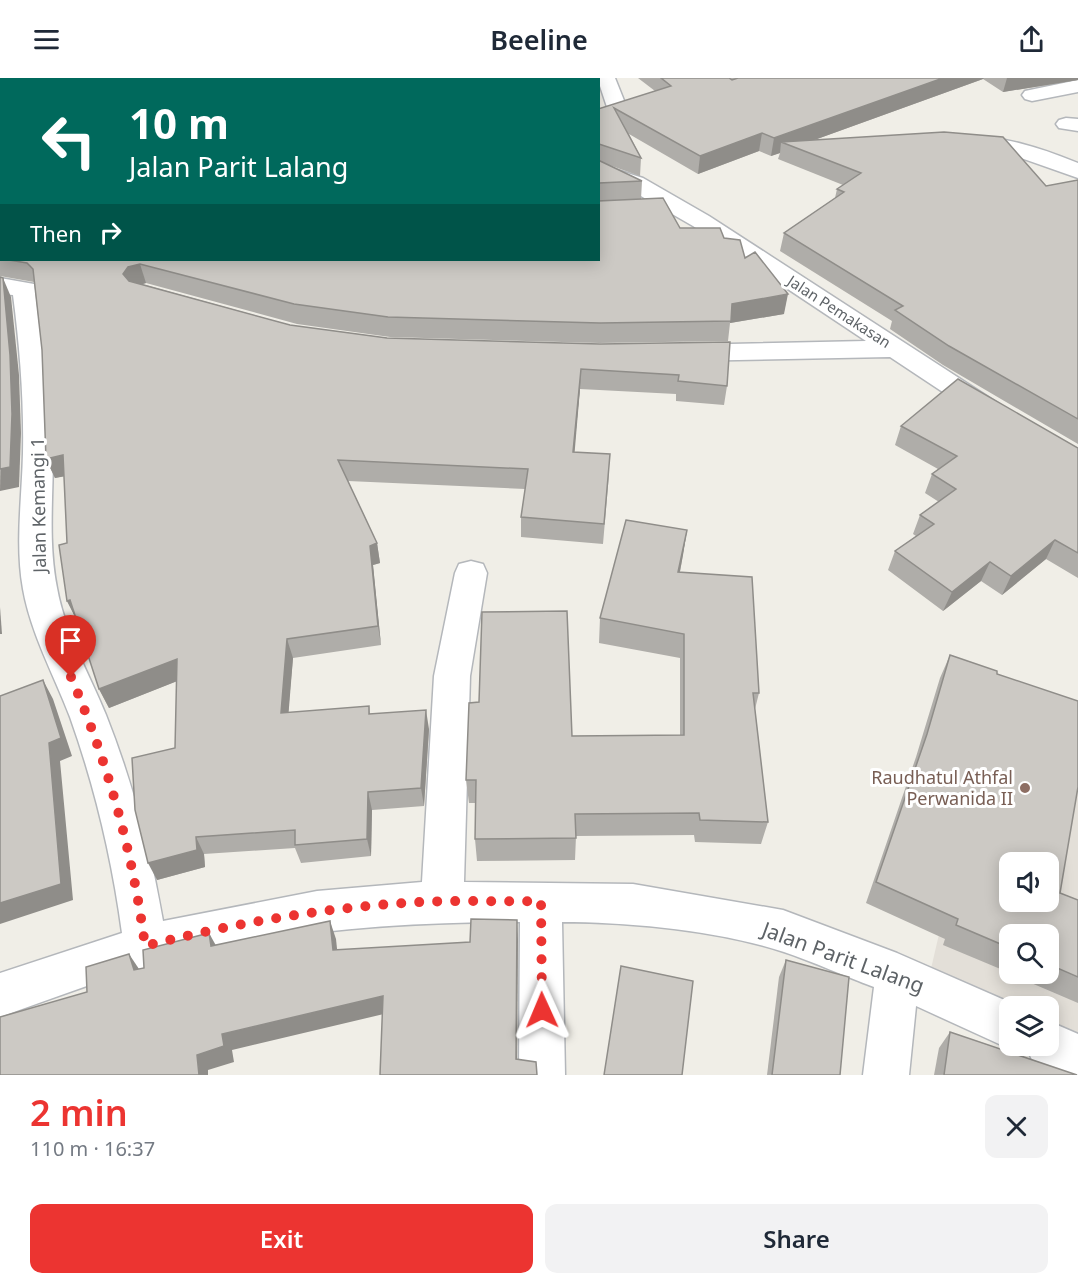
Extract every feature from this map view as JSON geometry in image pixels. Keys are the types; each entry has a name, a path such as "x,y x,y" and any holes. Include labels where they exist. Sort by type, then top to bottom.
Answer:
{"street":[{"path":"600,120 619,112 605,78"},
{"path":"1032,95 1078,86"},
{"path":"946,143 994,142 1021,148 1078,171"},
{"name":"Jalan Pemakasan","path":"600,171 635,183 677,207 1009,420"},
{"path":"632,210 677,207"},
{"name":"Jalan Kemangi 1","path":"0,286 25,289 35,355 38,452 36,539 40,588 54,639 88,716 116,802 137,888 145,946"},
{"path":"659,353 896,349"},
{"path":"442,902 452,676 471,573"},
{"path":"541,901 542,1075"},
{"name":"Jalan Parit Lalang","path":"0,995 145,946 190,935 317,911 442,902 541,901 633,904 717,917 783,932 897,975 999,1021"},
{"path":"886,1075 897,975"},
{"path":"1059,1049 1078,1057"}],"shaded area":[{"name":"Raudhatul Athfal Perwanida II","path":"996,689 1078,714 1078,1036 1059,1027 1059,996 999,996 999,1001 930,973"}],"building":[{"path":"661,78 729,78 732,80 738,78 943,78 774,138 762,133 700,156 614,108 641,158 600,145 600,108 671,86"},
{"path":"944,132 1003,137 1046,186 1078,180 1078,419 949,346 895,310 903,306 784,233 844,192 837,189 861,173 781,142"},
{"path":"600,161 642,181 600,183"},
{"path":"663,198 680,228 720,228 724,238 740,240 745,258 755,252 788,294 732,304 731,321 600,323 388,317 294,304 140,264 128,267 123,274 129,281 290,325 387,338 600,344 730,342 727,386 678,381 679,375 581,369 573,452 610,454 604,524 521,517 528,469 338,460 377,543 370,546 378,626 287,639 281,713 369,706 369,714 426,710 421,788 368,792 367,839 295,845 295,830 196,837 197,850 148,863 135,810 132,758 175,748 177,659 99,689 70,600 67,601 59,545 67,543 63,455 46,459 42,350 33,269 27,263 15,261 600,261 600,201"},
{"path":"0,277 3,278 10,355 12,414 10,467 0,469"},
{"path":"958,379 1078,448 1078,553 1055,540 1011,576 990,562 952,592 895,551 934,524 920,515 956,489 932,474 957,456 901,426"},
{"path":"626,520 687,530 678,572 752,577 759,693 753,693 768,822 700,820 699,813 575,814 576,838 475,839 476,780 466,780 469,703 479,702 482,612 567,611 572,736 684,735 684,634 600,618"},
{"path":"950,655 997,671 997,674 1078,701 1078,787 1060,893 1078,900 1078,977 1059,969 1059,924 999,924 999,943 956,925 958,919 876,882 927,734"},
{"path":"43,680 61,738 49,743 61,884 0,903 0,696"},
{"path":"471,919 517,920 516,1059 536,1062 537,1075 380,1075 383,996 222,1034 224,1046 197,1055 199,1075 0,1075 0,1017 87,992 86,967 129,954 134,970 144,968 143,950 209,933 211,946 330,921 333,950 470,942"},
{"path":"786,960 849,977 840,1075 772,1075"},
{"path":"621,966 693,981 682,1075 604,1075"},
{"path":"950,1032 999,1049 999,1056 1021,1056 1077,1075 944,1075"}],"place":[{"name":"Raudhatul Athfal Perwanida II","path":"1025,788"}],"route":[{"path":"71,677 88,716 125,834 137,888 145,946 190,935 317,911 423,902 541,901 542,1010"}]}
